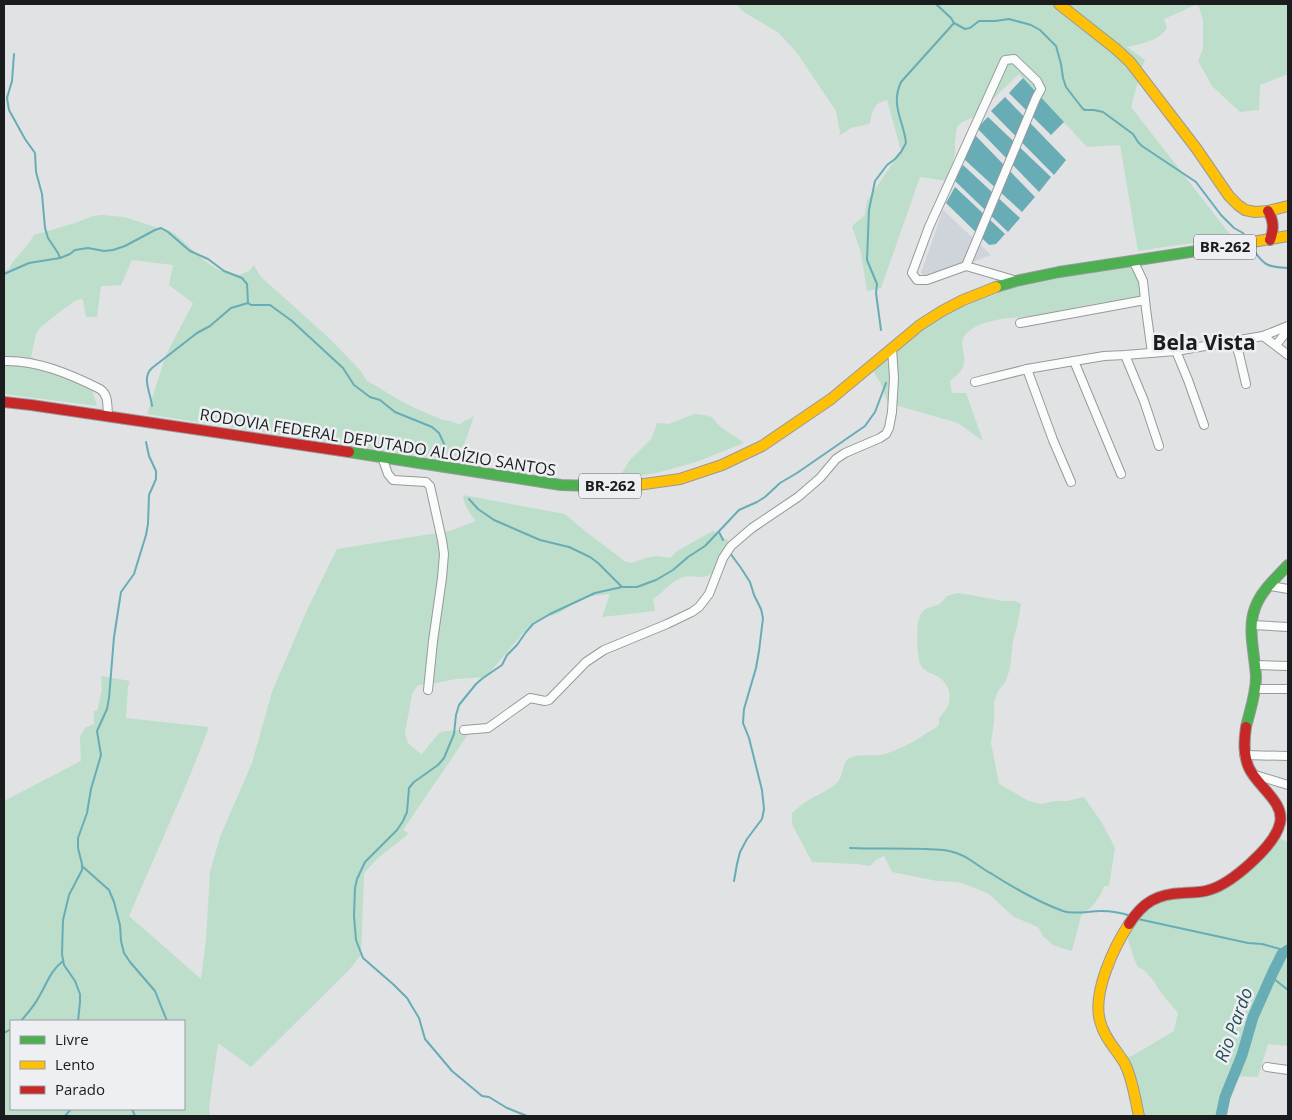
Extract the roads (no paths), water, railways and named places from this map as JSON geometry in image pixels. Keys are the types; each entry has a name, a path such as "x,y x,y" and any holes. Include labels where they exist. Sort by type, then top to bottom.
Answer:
{"main road":[{"path":"1059,4 1130,62 1196,148 1229,196 1245,210 1255,212 1288,206"},
{"path":"1268,211 1274,228 1270,240"},
{"name":"RODOVIA FEDERAL DEPUTADO ALOÍZIO SANTOS","path":"4,402 561,485 621,487 680,479 722,465 762,446 831,399 920,325 963,300 985,291 1016,281 1059,272 1288,236"},
{"path":"1139,1116 1126,1067 1101,1028 1098,1013 1102,981 1130,921 1146,903 1163,895 1201,892 1220,887 1257,856 1278,832 1281,822 1279,806 1252,774 1244,755 1245,736 1255,689 1253,614 1260,598 1288,565"}],"street":[{"path":"966,266 1041,89 1037,82 1014,59 1005,60 929,227 912,274 917,280 927,280 966,266 1016,281"},
{"path":"1133,260 1143,281 1152,352"},
{"path":"1020,322 1145,300"},
{"path":"975,382 1027,369 1104,356 1126,356 1176,351 1263,336 1288,326"},
{"path":"1276,345 1288,330"},
{"path":"1263,336 1288,355"},
{"path":"1234,340 1246,384"},
{"path":"464,730 488,728 530,698 549,700 594,655 667,624 699,607 708,594 723,558 731,546 752,528 798,497 820,478 836,459 886,434 892,412 894,378 892,348"},
{"path":"1176,351 1204,426"},
{"path":"1126,356 1159,446"},
{"path":"4,360 26,361 74,376 100,389 107,400 108,416"},
{"path":"1074,361 1121,474"},
{"path":"1027,369 1053,440 1071,482"},
{"path":"382,457 388,474 393,480 426,482 430,486 442,540 444,565 428,690"},
{"path":"1270,586 1288,589"},
{"path":"1252,625 1288,627"},
{"path":"1255,665 1288,666"},
{"path":"1255,689 1288,689"},
{"path":"1244,755 1288,756"},
{"path":"1252,774 1288,785"},
{"path":"1267,1067 1288,1070"}],"water":[{"path":"1023,78 1064,122 1051,135 1009,93"},
{"path":"1005,97 1066,160 1054,175 991,111"},
{"path":"988,117 1051,177 1039,192 977,128"},
{"path":"973,133 1035,197 1022,212 965,160 967,140"},
{"path":"963,165 1020,218 1008,232 954,180"},
{"path":"955,187 1005,234 996,244 989,245 946,203"}],"waterway":[{"path":"936,4 954,23 965,29 970,28 979,21 1009,19 1031,25 1040,30 1056,46 1066,87 1083,109 1103,112 1133,134 1142,146 1196,182 1221,215 1234,228 1243,233 1246,238"},
{"path":"881,330 876,293 877,284 867,260 869,210 875,181 887,165 901,152 906,143 897,106 901,82 954,23"},
{"path":"14,54 12,81 7,98 9,110 35,153 36,172 42,194 45,228 48,238 60,258"},
{"path":"4,274 29,263 60,258 75,250 88,248 104,251 113,250 161,228 190,251 208,259 224,271 242,278 247,284 248,303"},
{"path":"1253,249 1260,259 1267,264 1288,268"},
{"path":"152,406 147,381 147,376 152,368 197,333 210,326 231,308 248,303 251,305 270,305 292,321 343,368 354,385 370,397 380,400 395,412 432,427 439,433 445,446"},
{"path":"527,1116 507,1108 489,1097 482,1096 452,1071 425,1039 419,1018 407,998 363,958 356,940 354,916 355,888 365,862 397,830 403,821 407,812 409,788 444,758 454,734 459,705 476,684 502,665 507,655 533,624 595,593 622,587 637,587 656,580 673,570 705,546 739,510 765,497 780,483 865,426 875,412 886,383"},
{"path":"78,1020 80,994 75,981 64,965 62,954 63,920 69,895 82,870 78,838 87,813 91,789 101,755 97,731 107,709 109,698 114,637 121,592 134,574 146,535 149,495 156,479 156,471 149,456 146,442"},
{"path":"469,499 478,509 494,520 540,540 569,547 590,557 622,587"},
{"path":"719,532 723,540"},
{"path":"730,553 750,582 763,618 756,668 744,709 743,723 749,738 762,790 764,809 762,819 740,852 734,881"},
{"path":"850,848 949,851 966,857 1026,894 1063,911 1077,913 1108,911 1131,916"},
{"path":"82,866 109,890 120,925 124,953 155,991 167,1020"},
{"path":"1138,919 1248,943 1262,944 1287,951"},
{"name":"Rio Pardo","path":"1221,1116 1225,1097 1242,1055 1253,1017 1282,954 1288,950"},
{"path":"22,1020 36,1002 52,973 63,961"},
{"path":"1269,981 1274,979 1288,990"},
{"path":"4,1033 10,1030"},
{"path":"65,1116 70,1110"},
{"path":"132,1110 135,1116"}],"district":[{"name":"Bela Vista","path":"1204,343"}]}
